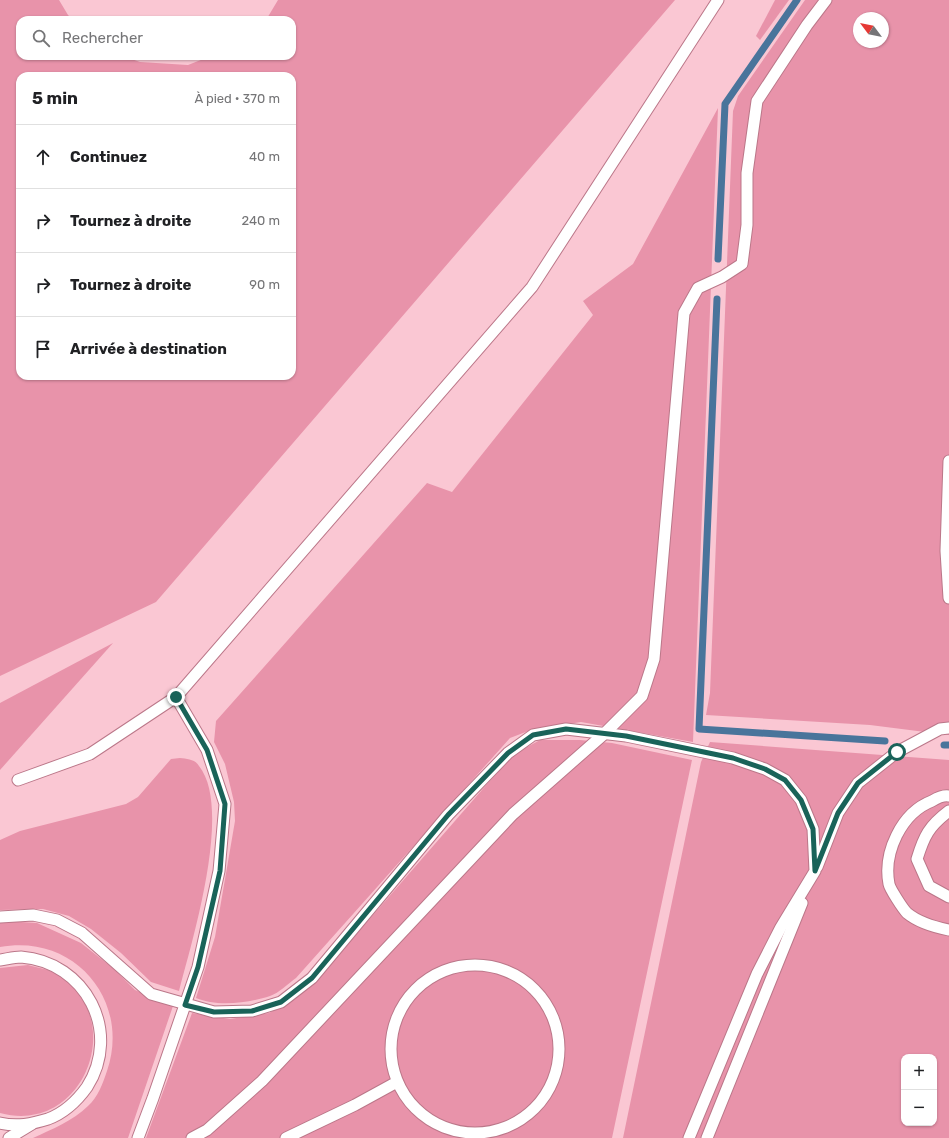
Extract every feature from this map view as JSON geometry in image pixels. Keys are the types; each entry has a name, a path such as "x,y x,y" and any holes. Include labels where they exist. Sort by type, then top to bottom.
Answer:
{"lane":[{"path":"18,780 90,754 176,697 532,288 718,0"},
{"path":"192,1138 207,1130 262,1081 513,814 604,734 642,696 654,659 684,313 698,288 722,277 742,264 747,225 747,173 757,100 807,25 826,0"},
{"path":"949,461 946,550 949,598"},
{"path":"138,1138 198,967 220,871 225,804 207,750 176,697"},
{"path":"707,1138 838,813 858,783 897,752 940,729 949,728"},
{"path":"0,917 33,914 57,920 82,933 151,994 185,1005 214,1012 252,1011 281,1002 312,978 448,815 508,753 533,735 566,729 604,734 733,758 765,769 785,780 801,800 813,829 815,871 781,928 757,974 689,1138"},
{"path":"949,796 945,796 924,804 905,820 896,837 888,864 889,886 907,912 929,926 949,930"},
{"path":"949,812 935,822 923,838 917,859 929,886 949,897"},
{"path":"0,960 20,957 47,962 71,976 89,996 100,1021 101,1049 94,1075 80,1098 58,1115 32,1124 9,1138"},
{"path":"476,964 503,969 528,982 546,1003 558,1028 560,1056 553,1084 538,1107 515,1124 489,1133 460,1133 434,1124 412,1106 397,1082 391,1055 394,1028 402,1008 405,1002 424,982 448,969 476,964"},
{"path":"286,1138 355,1105 397,1082"},
{"path":"0,1123 10,1125 32,1124"}],"shaded area":[{"path":"0,0 949,0 949,1138 0,1138"},
{"path":"0,0 59,0 69,16 16,16 16,60 134,60 140,62 188,65 201,60 296,60 296,16 268,16 278,0 675,0 156,602 0,676"},
{"path":"775,0 789,0 760,40 756,36"},
{"path":"805,0 949,0 949,735 870,725 706,715 710,693 733,111 738,96"},
{"path":"718,108 693,742 581,722 531,730 510,738 296,978 273,995 253,1001 223,1003 204,1001 196,998 215,937 235,821 234,802 225,764 214,742 216,721 427,483 452,492 593,315 583,301 633,264"},
{"path":"113,643 0,770 0,703"},
{"path":"540,740 580,740 612,743 692,760 612,1138 146,1138 192,1013 230,1019 269,1013 292,1001 312,985 488,783 516,753"},
{"path":"710,742 949,760 949,1138 623,1138 701,762"},
{"path":"180,758 193,761 199,766 208,786 212,812 211,842 207,876 179,991 151,982 121,953 91,929 69,916 43,909 0,910 0,840 20,831 126,804 138,797 171,759"},
{"path":"0,922 37,923 81,943 114,969 135,990 173,1006 128,1138 33,1138 76,1116 95,1098 107,1071 112,1045 111,1020 103,997 91,978 73,962 52,951 27,945 0,947"},
{"path":"28,965 48,970 74,987 88,1011 93,1037 89,1064 76,1088 57,1106 31,1115 0,1113 0,968"}],"waterway":[{"path":"718,259 725,104 797,0"},
{"path":"717,299 699,729 885,741"},
{"path":"944,745 949,745"}],"route":[{"path":"176,697 207,750 225,804 220,871 198,967 185,1005 214,1012 252,1011 281,1002 312,978 448,815 508,753 533,735 566,729 626,736 733,758 765,769 785,780 801,800 813,829 815,871 838,813 858,783 897,752"}]}
